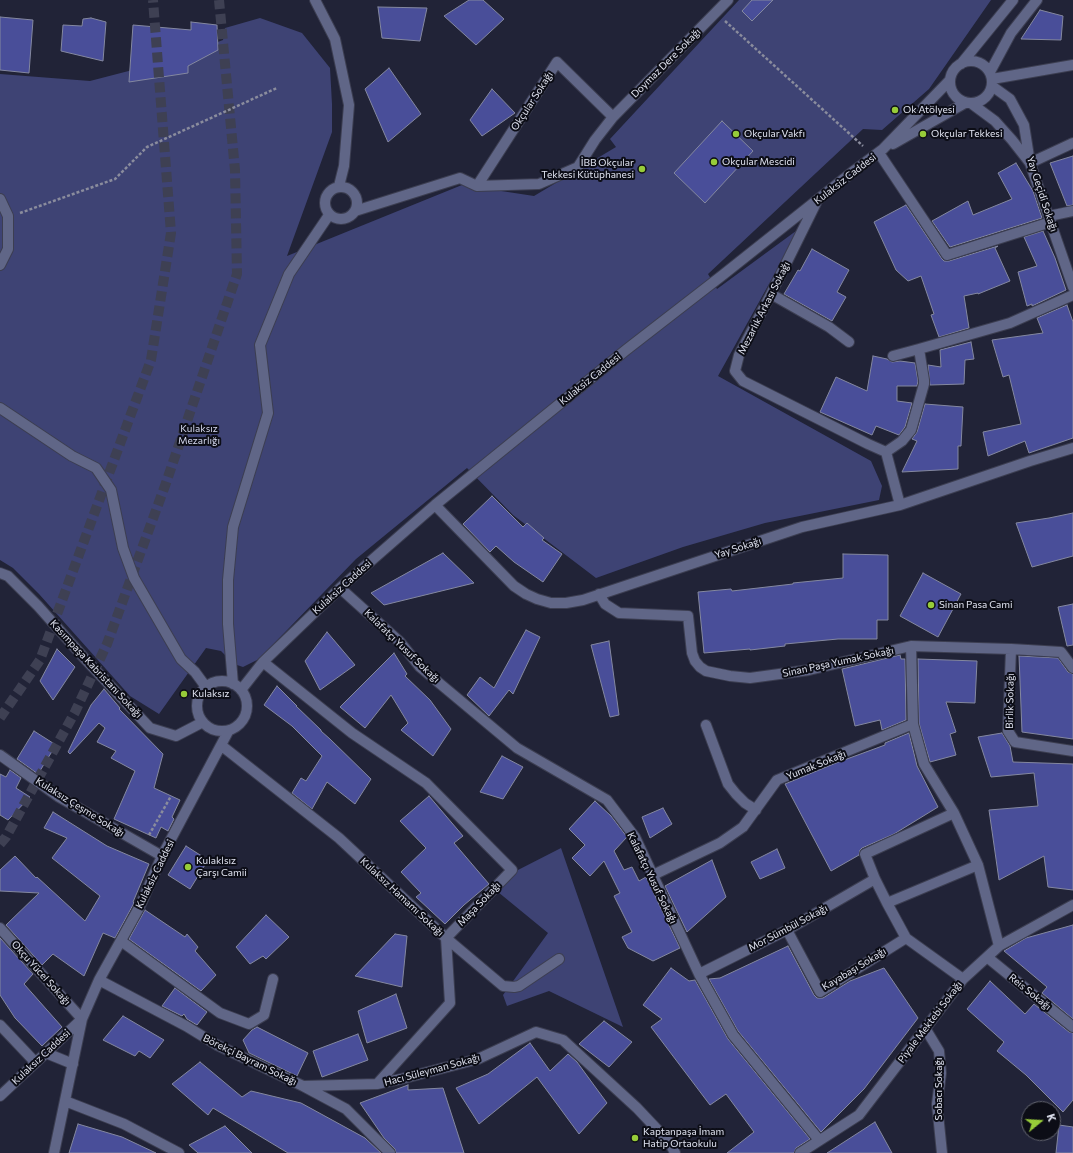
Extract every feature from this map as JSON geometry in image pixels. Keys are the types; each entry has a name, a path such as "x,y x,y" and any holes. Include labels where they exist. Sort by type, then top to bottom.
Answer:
{"street":[{"path":"315,0 335,39 349,106 344,166 340,186"},
{"name":"Doymaz Dere Sokağı","path":"478,186 539,184 578,167 595,140 613,117 728,0"},
{"path":"1013,0 952,73 950,80 951,87 958,99 968,103 994,121 1012,140 1030,163 1073,143"},
{"path":"1037,0 1011,33 992,79 990,93 986,98 979,102 968,103 879,153 947,255 1073,211"},
{"path":"961,64 968,61 981,63 986,67 992,79"},
{"name":"Okçular Sokağı","path":"478,186 557,62 613,117"},
{"path":"992,79 1073,66"},
{"name":"Yay Geçidi Sokağı","path":"992,79 1010,99 1022,119 1030,163 1073,287"},
{"name":"Kulaksiz Caddesi","path":"237,687 340,588 435,505 626,350 855,170 879,153 950,80"},
{"path":"355,211 357,206 356,198 354,193 349,189 340,186 329,191 324,204 329,215 334,218 341,219 346,218 355,211 460,178 478,186"},
{"path":"0,199 8,216 8,249 0,265"},
{"name":"Mezarlık Arkası Sokağı","path":"818,200 739,355 735,371 743,381 886,452"},
{"path":"237,687 228,624 228,580 232,527 268,412 260,345 289,274 329,215"},
{"path":"771,294 829,327 849,342"},
{"path":"893,356 1010,323 1073,295"},
{"path":"900,505 886,452 902,441 911,430 924,384 919,349"},
{"path":"0,408 72,456 96,468 111,490 123,548 134,578 180,659 195,672 206,687"},
{"name":"Yay Sokağı","path":"435,505 514,586 537,600 551,603 566,603 582,600 802,527 900,505 1001,470 1073,448"},
{"name":"Kasımpaşa Kabristanı Sokağı","path":"0,573 8,576 38,606 150,728 176,736 203,722"},
{"name":"Kalafatçı Yusuf Sokağı","path":"340,588 400,642 420,667 517,748 607,800 635,837 699,974 733,1035 819,1140"},
{"name":"Sinan Paşa Yumak Sokağı","path":"599,594 605,604 620,613 688,616 692,654 695,661 706,671 730,676 750,678 809,670 911,646 1061,652 1073,668"},
{"path":"911,646 913,724 924,764 954,813 978,865 999,946"},
{"name":"Birlik Sokağı","path":"1011,649 1008,732 1015,742 1073,751"},
{"name":"Maşa Sokağı","path":"263,662 352,733 426,783 512,870 446,938"},
{"path":"219,681 226,682 237,687 245,697 247,705 246,713 242,721 237,726 222,732 208,727 199,716 197,708 201,692 206,687 219,681"},
{"name":"Yumak Sokağı","path":"653,875 720,843 743,827 777,780 913,724"},
{"path":"706,725 728,784 745,803 756,810"},
{"name":"Kulaksiz Caddesi","path":"82,1019 99,980 140,906 162,856 222,746 229,730"},
{"name":"Kulaksız Hamamı Sokağı","path":"222,746 338,838 446,938 450,1003 377,1084"},
{"name":"Kulaksız Çeşme Sokağı","path":"0,756 60,797 162,856"},
{"path":"954,813 865,854 887,904 906,938 963,979"},
{"path":"887,904 978,865"},
{"name":"Mor Sümbül Sokağı","path":"699,974 786,930 875,879"},
{"name":"Piyale Mektebi Sokağı","path":"800,1153 859,1115 963,979 999,946 1073,905"},
{"name":"Okçu Yücel Sokağı","path":"0,928 82,1019"},
{"name":"Kayabaşı Sokağı","path":"786,930 820,992 906,938"},
{"path":"446,938 504,986 519,986 559,960"},
{"path":"121,941 220,1013 249,1024 264,1015 272,980"},
{"name":"Reis Sokağı","path":"987,957 1073,1026"},
{"name":"Börekçi Bayram Sokağı","path":"99,980 186,1026 217,1045 303,1086 346,1109 390,1153"},
{"path":"54,1153 82,1019"},
{"name":"Kulaksız Caddesi","path":"0,1096 82,1019"},
{"path":"0,1025 35,1062"},
{"name":"Sobacı Sokağı","path":"925,1028 939,1050 941,1073 937,1104 942,1153"},
{"name":"Hacı Süleyman Sokağı","path":"303,1086 377,1084 401,1079 478,1059 536,1032 563,1040 637,1108 670,1142 675,1153"},
{"path":"46,1053 73,1064"},
{"path":"65,1101 124,1124 179,1153"}],"path":[{"path":"718,11 879,153"},
{"path":"8,216 115,179 147,148 277,88"},
{"path":"143,846 171,796"}],"green space":[{"name":"Kulaksız Mezarlığı","path":"739,0 991,0 929,89 882,130 863,129 708,274 717,289 800,228 718,376 871,461 882,486 879,500 765,523 683,547 596,578 513,515 467,468 356,559 259,659 243,667 234,664 221,651 206,648 159,714 130,696 39,594 13,568 0,560 0,74 90,81 171,60 223,40 225,28 260,18 302,33 330,68 332,132 287,256 462,185 534,196 616,147 610,139"},
{"path":"561,848 623,1027 549,991 507,1006 503,995 548,933 498,892 516,871"}],"building":[{"path":"469,0 483,0 504,19 476,45 444,16"},
{"path":"752,0 773,0 752,21 742,11"},
{"path":"378,7 427,8 420,41 382,38"},
{"path":"1040,10 1063,16 1061,40 1021,39"},
{"path":"0,17 33,20 29,73 0,70"},
{"path":"91,18 106,22 103,61 61,51 63,25 82,26 83,19"},
{"path":"191,22 217,25 218,50 188,66 188,73 129,82 133,25 191,30"},
{"path":"389,68 421,114 388,142 365,89"},
{"path":"492,89 515,113 482,136 470,120"},
{"name":"Okçular Mescidi","path":"722,121 753,151 705,203 674,173"},
{"path":"1073,156 1073,205 1067,206 1050,163"},
{"path":"1016,163 1033,191 1042,218 950,247 932,221 968,201 973,215 1012,199 998,173"},
{"path":"906,205 944,261 949,261 998,246 995,248 1010,281 978,294 964,296 969,328 939,337 931,315 934,314 921,276 908,281 896,270 874,222"},
{"path":"1043,231 1055,258 1066,290 1032,306 1032,304 1027,306 1018,272 1037,266 1024,237"},
{"path":"812,249 849,270 837,292 846,297 832,321 784,294 798,270 800,271"},
{"path":"1067,305 1073,322 1073,438 1029,453 1025,441 988,456 983,432 1021,424 1009,375 1003,377 992,340 1043,333 1037,318"},
{"path":"971,342 974,359 965,360 964,384 930,385 928,365 941,367 940,350"},
{"path":"873,356 887,359 892,362 900,361 915,363 918,381 917,386 897,386 897,401 912,403 905,427 899,435 876,426 872,435 820,412 836,377 867,391"},
{"path":"925,404 963,407 961,446 958,446 958,469 902,472 917,441 912,439 917,432"},
{"path":"492,496 523,527 527,523 544,538 542,540 562,554 543,582 514,562 496,546 490,552 463,524"},
{"path":"1073,513 1073,556 1032,567 1016,523"},
{"path":"443,553 474,583 384,605 371,593"},
{"path":"843,554 888,555 888,620 877,620 877,639 838,639 785,644 785,646 750,650 704,653 698,592 731,589 732,591 843,578"},
{"name":"Sinan Pasa Cami","path":"923,573 961,594 938,637 900,616"},
{"path":"1073,604 1073,645 1067,646 1058,607"},
{"path":"526,630 540,637 513,694 509,690 489,716 467,695 480,677 494,688"},
{"path":"327,632 355,665 320,690 305,661"},
{"path":"609,641 619,715 610,717 591,645"},
{"path":"57,649 75,667 53,700 40,681"},
{"path":"394,653 407,674 405,676 430,700 451,729 433,756 401,730 408,723 391,695 365,728 340,707"},
{"path":"900,655 901,659 905,659 906,720 882,730 880,720 855,726 842,669"},
{"path":"1019,656 1058,658 1068,672 1073,674 1073,739 1022,732"},
{"path":"918,659 977,661 975,703 946,702 956,732 950,734 956,755 930,762 919,723"},
{"path":"277,686 371,779 355,804 327,782 312,809 292,793 301,778 306,781 322,756 292,726 264,705"},
{"path":"104,689 120,708 119,709 163,754 154,788 180,800 172,817 174,819 168,831 161,827 156,838 114,819 135,771 111,758 116,751 97,742 105,728 99,723 70,754 68,752 91,705"},
{"path":"34,731 56,745 38,774 17,759"},
{"path":"909,733 917,766 938,807 894,834 862,848 859,855 831,871 785,784 885,745 885,743"},
{"path":"1002,733 1010,746 1013,762 1073,764 1073,890 1048,887 1044,856 999,880 989,810 1038,806 1034,773 991,777 978,737"},
{"path":"502,756 523,767 503,799 480,792"},
{"path":"10,770 21,778 16,788 30,797 8,820 0,815 0,774 6,777"},
{"path":"429,796 463,836 454,843 489,884 464,905 445,924 416,897 421,893 401,872 426,848 400,821"},
{"path":"595,801 611,816 627,837 614,851 624,870 632,867 639,881 646,877 680,948 653,961 628,948 622,937 632,932 614,896 620,893 604,861 590,876 572,858 585,845 569,829"},
{"path":"663,808 672,824 650,838 642,817"},
{"path":"53,812 107,846 149,864 133,902 134,903 115,938 103,933 84,976 53,954 42,965 6,925 39,893 0,891 0,870 15,856 36,878 37,877 85,921 100,896 52,858 67,838 44,828"},
{"name":"Kulaklsız Çarşı Camii","path":"186,846 208,860 190,889 168,875"},
{"path":"777,849 785,868 760,879 751,862"},
{"path":"712,860 726,897 687,932 665,886"},
{"path":"145,910 185,937 187,934 198,947 195,951 216,975 201,991 129,939"},
{"path":"266,915 289,937 266,959 263,956 250,964 236,947"},
{"path":"1073,925 1073,1019 1042,993 1047,987 1004,951 1026,938"},
{"path":"395,934 407,936 402,987 355,976"},
{"path":"0,938 33,974 24,984 62,1027 42,1046 15,1018 0,995"},
{"path":"788,946 817,998 823,998 850,981 884,968 918,1018 864,1089 821,1132 738,1031 709,979 720,978"},
{"path":"671,968 689,981 695,980 728,1039 810,1139 796,1148 794,1153 727,1153 754,1132 726,1094 710,1105 651,1027 662,1019 643,1005"},
{"path":"990,981 1025,1014 1034,1004 1069,1032 1073,1033 1073,1100 1063,1112 1061,1110 1061,1101 1052,1101 1026,1075 997,1051 1004,1042 967,1009"},
{"path":"175,988 207,1012 197,1025 187,1019 184,1014 182,1016 162,1006"},
{"path":"396,994 407,1028 367,1043 358,1011"},
{"path":"123,1016 164,1040 150,1058 139,1051 135,1056 103,1040"},
{"path":"604,1021 632,1042 609,1067 579,1044"},
{"path":"257,1027 308,1053 297,1076 249,1053 243,1040 252,1030"},
{"path":"358,1034 368,1060 322,1077 313,1051"},
{"path":"530,1043 550,1071 568,1054 577,1062 607,1103 579,1134 537,1077 479,1124 456,1088 488,1074"},
{"path":"200,1062 242,1097 251,1091 301,1103 365,1138 381,1153 288,1153 213,1108 208,1115 172,1084"},
{"path":"408,1085 408,1090 443,1088 464,1153 396,1153 395,1149 384,1138 360,1103"},
{"path":"875,1122 892,1153 827,1153"},
{"path":"78,1124 122,1137 156,1153 69,1153"},
{"path":"1061,1125 1073,1127 1073,1153 1056,1153 1057,1141 1061,1141"},
{"path":"225,1126 252,1153 198,1153 189,1145"}],"tunnel":[{"path":"0,718 40,660 151,360 171,233 153,0"},
{"path":"0,844 6,837 75,712 107,644 166,483 237,274 235,170 219,0"}],"place":[{"name":"Ok Atölyesi","path":"895,110"},
{"name":"Okçular Vakfı","path":"736,134"},
{"name":"Okçular Tekkesi","path":"923,134"},
{"name":"Okçular Mescidi","path":"714,162"},
{"name":"İBB Okçular Tekkesi Kütüphanesi","path":"642,169"},
{"name":"Sinan Pasa Cami","path":"931,605"},
{"name":"Kulaksız","path":"184,694"},
{"name":"Kulaklsız Çarşı Camii","path":"188,867"},
{"name":"Kaptanpaşa İmam Hatip Ortaokulu","path":"635,1138"}]}
